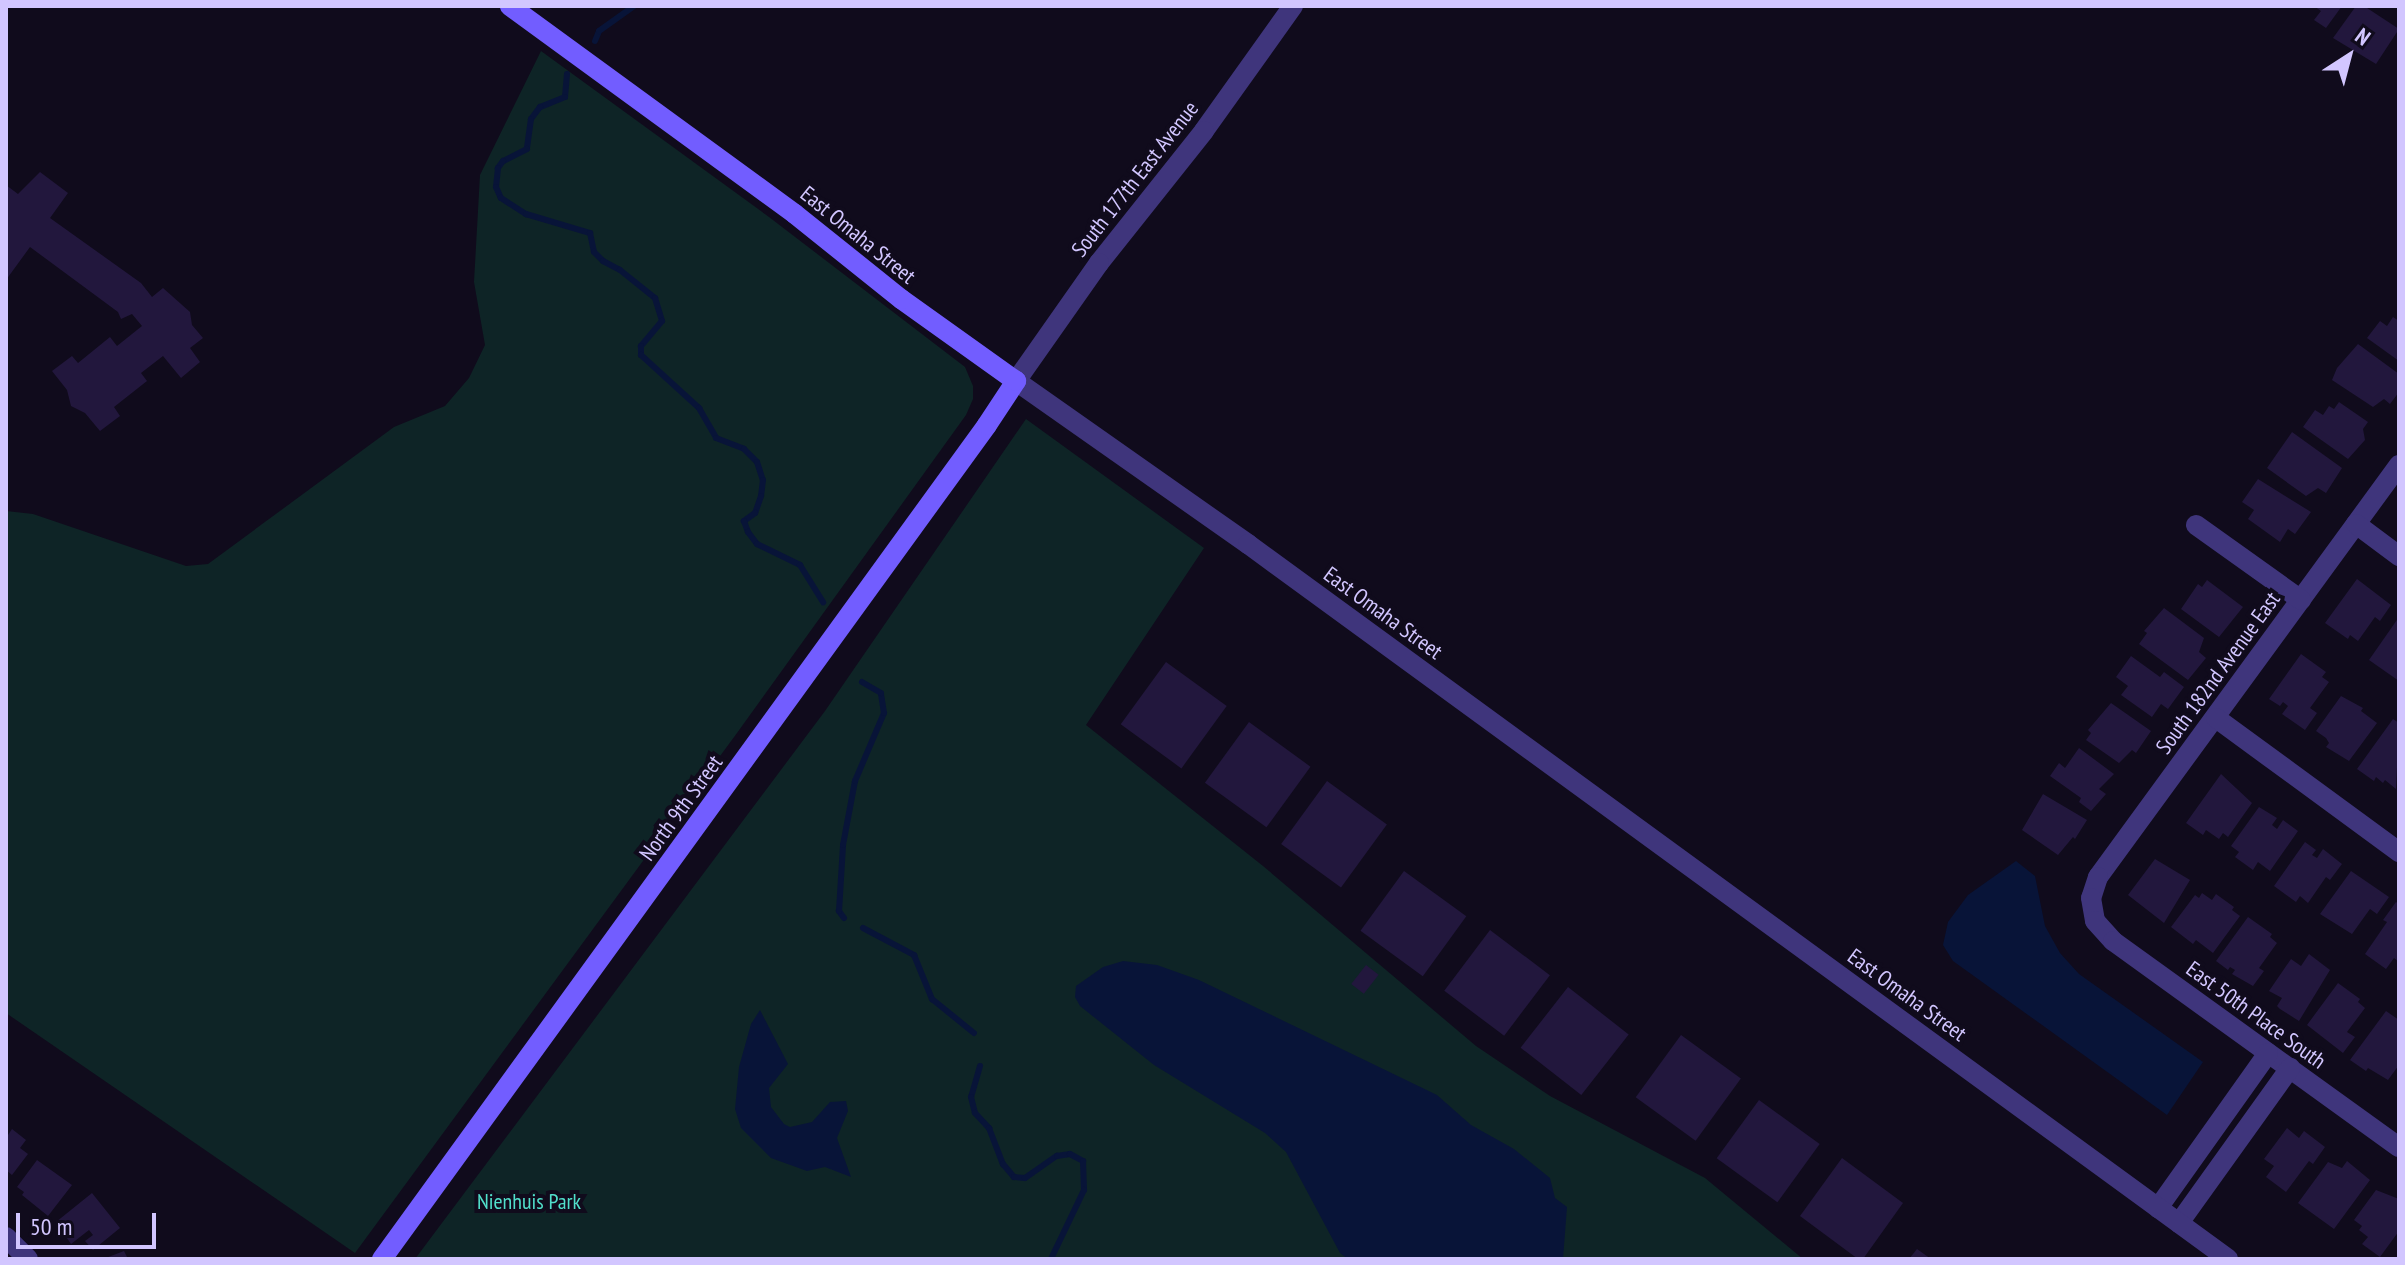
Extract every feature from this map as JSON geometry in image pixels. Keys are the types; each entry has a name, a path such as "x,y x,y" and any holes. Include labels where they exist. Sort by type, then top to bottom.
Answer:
{"main road":[{"name":"East Omaha Street","path":"510,6 795,214 901,299 1016,381"},
{"name":"North 9th Street","path":"382,1259 845,623 1016,381"}],"street":[{"name":"South 177th East Avenue","path":"1016,381 1099,263 1204,131 1293,6"},
{"name":"East Omaha Street","path":"1016,381 1260,552 2228,1259"},
{"name":"South 182nd Avenue East","path":"2092,915 2091,898 2098,877 2399,465"},
{"path":"2356,524 2399,556"},
{"path":"2196,525 2301,600"},
{"path":"2216,718 2399,852"},
{"name":"East 50th Place South","path":"2092,915 2113,941 2399,1147"},
{"path":"2158,1208 2268,1053"},
{"path":"2179,1223 2290,1068"},
{"path":"6,1237 28,1259"}],"green space":[{"path":"541,51 769,217 965,367 973,386 973,399 966,415 737,733 355,1253 6,1013 6,511 33,514 186,566 208,564 394,427 445,406 469,378 485,345 474,282 480,175"},
{"name":"Nienhuis Park","path":"1026,419 1204,548 1086,725 1263,866 1476,1046 1550,1096 1705,1178 1803,1259 415,1259 825,711"}],"water":[{"path":"2016,861 2035,876 2045,926 2060,953 2079,974 2203,1062 2167,1115 1953,961 1943,945 1948,922 1968,895"},
{"path":"1123,961 1157,965 1199,980 1437,1095 1471,1125 1514,1149 1550,1178 1555,1198 1567,1207 1563,1259 1348,1259 1340,1253 1286,1152 1265,1133 1154,1065 1080,1006 1075,997 1076,986 1103,967"},
{"path":"760,1010 788,1064 769,1088 771,1107 790,1127 812,1122 830,1102 846,1101 848,1111 837,1138 851,1177 825,1167 807,1171 771,1158 741,1128 735,1109 739,1067 751,1024"}],"building":[{"path":"2314,6 2342,6 2326,28 2314,20 2321,11"},
{"path":"2356,6 2364,6 2399,29 2376,64 2333,38"},
{"path":"40,172 68,193 50,218 141,283 152,297 163,288 190,312 192,325 203,338 190,348 200,362 181,378 163,356 141,373 147,381 114,407 120,416 100,431 85,413 71,406 67,390 52,371 72,356 78,363 110,337 117,346 142,326 132,314 121,319 118,312 30,247 6,280 6,185 18,194"},
{"path":"2393,317 2399,321 2399,361 2367,338 2380,321 2387,326"},
{"path":"2358,344 2399,374 2399,392 2390,404 2384,399 2373,407 2332,380 2337,368"},
{"path":"2339,402 2368,422 2363,429 2365,440 2348,459 2303,427 2315,410 2323,415 2329,406 2334,409"},
{"path":"2292,432 2342,468 2326,493 2318,488 2306,496 2267,468"},
{"path":"2258,479 2311,512 2295,534 2288,529 2280,542 2248,519 2254,510 2242,502"},
{"path":"2357,579 2391,605 2380,621 2375,617 2358,641 2350,635 2348,639 2325,623"},
{"path":"2207,580 2243,607 2219,637 2181,609 2198,584 2202,587"},
{"path":"2164,608 2204,638 2199,652 2206,658 2188,680 2139,644 2147,633 2144,631"},
{"path":"2399,617 2399,681 2369,660"},
{"path":"2301,654 2326,672 2322,677 2329,682 2310,708 2317,713 2305,730 2282,714 2288,706 2283,702 2280,706 2269,699"},
{"path":"2131,656 2160,677 2164,672 2184,687 2168,709 2161,704 2152,717 2121,695 2128,686 2116,677"},
{"path":"1166,662 1227,706 1181,768 1121,724"},
{"path":"2341,696 2363,708 2361,711 2377,723 2349,761 2326,747 2329,743 2326,738 2316,731"},
{"path":"2111,703 2151,731 2136,753 2132,750 2119,763 2086,740 2091,733 2088,730"},
{"path":"2393,719 2399,723 2396,789 2385,780 2383,783 2376,777 2374,781 2357,769"},
{"path":"1249,722 1310,767 1266,827 1205,783"},
{"path":"2079,748 2114,774 2099,789 2106,794 2091,811 2079,802 2081,798 2050,776 2059,763 2065,768"},
{"path":"2221,774 2252,803 2228,837 2223,833 2219,839 2206,830 2203,835 2186,823"},
{"path":"1327,781 1387,824 1341,888 1281,844"},
{"path":"2043,794 2087,820 2075,839 2073,837 2058,855 2022,830"},
{"path":"2259,807 2277,818 2272,825 2277,829 2283,820 2298,831 2270,871 2258,862 2253,870 2235,857 2239,852 2231,846"},
{"path":"2305,842 2316,850 2312,855 2317,858 2323,849 2342,864 2330,880 2326,877 2308,903 2300,896 2296,902 2274,886"},
{"path":"2155,859 2190,880 2164,923 2128,895"},
{"path":"1404,871 1466,916 1423,976 1361,931"},
{"path":"2351,871 2389,897 2377,914 2370,909 2352,934 2320,914"},
{"path":"2202,893 2212,900 2216,894 2234,907 2232,910 2240,916 2213,953 2196,940 2193,944 2171,927 2195,895 2199,898"},
{"path":"2396,902 2399,904 2399,962 2394,958 2386,969 2365,954 2387,922 2383,920"},
{"path":"2248,917 2272,934 2270,937 2277,943 2259,968 2264,971 2253,986 2232,974 2235,970 2230,967 2228,970 2216,961"},
{"path":"1490,930 1550,975 1504,1036 1444,991"},
{"path":"2309,954 2330,970 2299,1021 2277,1006 2282,998 2269,991 2291,959 2301,966"},
{"path":"1366,965 1379,975 1364,994 1351,984"},
{"path":"2338,983 2360,999 2358,1002 2365,1008 2347,1032 2355,1037 2343,1053 2307,1025"},
{"path":"1568,987 1629,1034 1581,1095 1521,1048"},
{"path":"2386,1011 2399,1020 2399,1065 2388,1080 2350,1060"},
{"path":"1681,1035 1741,1078 1696,1141 1636,1097"},
{"path":"1759,1100 1820,1144 1777,1202 1717,1158"},
{"path":"2287,1128 2299,1138 2304,1131 2325,1147 2313,1164 2309,1161 2286,1192 2266,1177 2274,1166 2264,1159"},
{"path":"12,1129 26,1140 20,1148 28,1154 12,1175 6,1170 6,1138"},
{"path":"1842,1158 1903,1203 1863,1259 1858,1259 1800,1216"},
{"path":"37,1160 72,1185 48,1216 22,1195 24,1192 17,1187"},
{"path":"2347,1161 2370,1180 2334,1229 2298,1203 2328,1162 2342,1168"},
{"path":"2376,1190 2399,1199 2399,1231 2380,1257 2362,1244 2368,1237 2359,1230 2362,1226 2354,1220"},
{"path":"92,1193 120,1228 93,1250 85,1241 93,1235 89,1230 71,1244 56,1222"},
{"path":"1917,1249 1931,1259 1909,1259"},
{"path":"124,1251 128,1259 103,1259"}],"waterway":[{"path":"595,41 599,31 634,6"},
{"path":"567,74 565,97 540,107 531,119 527,149 503,161 498,168 496,187 501,198 526,214 590,233 594,252 655,298 662,321 641,346 641,355 699,408 716,438 744,449 757,462 763,480 761,496 755,513 744,521 748,532 757,544 800,565 823,602"},
{"path":"844,918 839,911 843,845 855,781 884,713 881,693 862,682"},
{"path":"863,928 914,955 932,999 974,1033"},
{"path":"980,1066 971,1097 975,1113 989,1128 1003,1164 1014,1177 1025,1178 1057,1156 1070,1154 1083,1161 1084,1190 1051,1259"}]}
